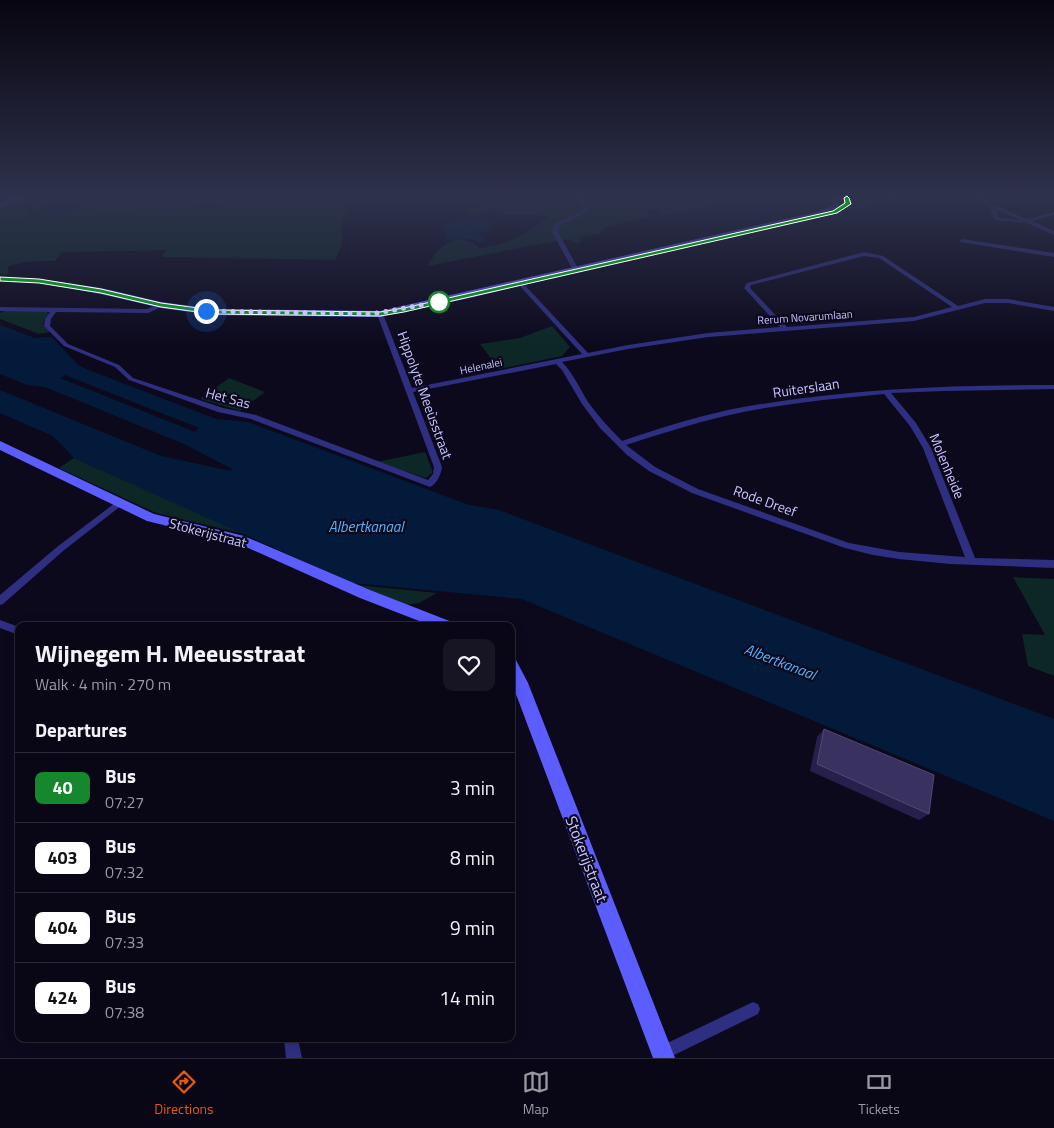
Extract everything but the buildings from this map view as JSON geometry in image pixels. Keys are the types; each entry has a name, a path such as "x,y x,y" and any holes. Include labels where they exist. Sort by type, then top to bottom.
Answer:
{"main road":[{"path":"0,279 39,281 101,291 161,305 213,312 380,314 520,284 674,247"},
{"name":"Stokerijstraat","path":"0,446 151,518 240,539 365,594 437,622"},
{"name":"Stokerijstraat","path":"515,674 663,1055"}],"street":[{"path":"563,247 576,270"},
{"path":"1004,247 1054,255"},
{"path":"785,328 747,288 749,284 864,254 881,257 957,308"},
{"path":"520,284 583,355"},
{"name":"Rerum Novarumlaan","path":"560,360 708,334 914,320 972,303 995,300 1054,309"},
{"path":"0,309 150,311 161,305"},
{"name":"Het Sas","path":"54,310 48,319 47,326 66,344 117,366 131,379 221,410 253,417 430,484"},
{"name":"Hippolyte Meeùsstraat","path":"380,314 438,467 437,474 430,484"},
{"name":"Helenalei","path":"410,391 560,360"},
{"name":"Rode Dreef","path":"560,360 594,415 621,444 652,469 695,491 848,546 900,556 1054,564"},
{"name":"Ruiterslaan","path":"621,444 727,414 815,399 885,391 1054,387"},
{"name":"Molenheide","path":"885,391 913,425 927,448 971,560"},
{"path":"0,601 60,548 119,504"},
{"path":"0,624 15,630"},
{"name":"Stokerijstraat","path":"663,1055 753,1009"},
{"path":"291,1042 294,1058"}],"green space":[{"path":"0,247 341,247 335,260 162,257 166,250 62,252 55,261 19,264 7,267 9,270 7,275 0,273"},
{"path":"441,247 523,247 428,266"},
{"path":"5,311 47,311 48,315 43,325 50,332 39,334 0,319 0,313"},
{"path":"552,326 570,347 562,356 499,369 480,344 520,338"},
{"path":"229,378 265,392 240,411 200,399"},
{"path":"425,452 432,470 432,473 426,478 377,462"},
{"path":"74,458 245,534 156,513 59,468"},
{"path":"1013,577 1054,579 1054,676 1028,666 1022,634 1045,635"},
{"path":"357,585 437,593 419,603 406,605"}],"water":[{"name":"Albertkanaal","path":"0,325 35,338 52,337 78,365 86,369 216,419 248,422 469,505 499,510 1054,719 1054,821 522,599 352,583 74,458 53,436 0,413 0,390 161,456 231,471 232,469 184,444 45,387 27,385 0,374","holes":["65,375 199,428 195,432 60,378"]}],"bus line":[{"name":"40","path":"0,279 39,281 101,291 161,305 213,312 380,314 674,247"}],"route":[{"path":"206,311 380,314 439,302"}]}
